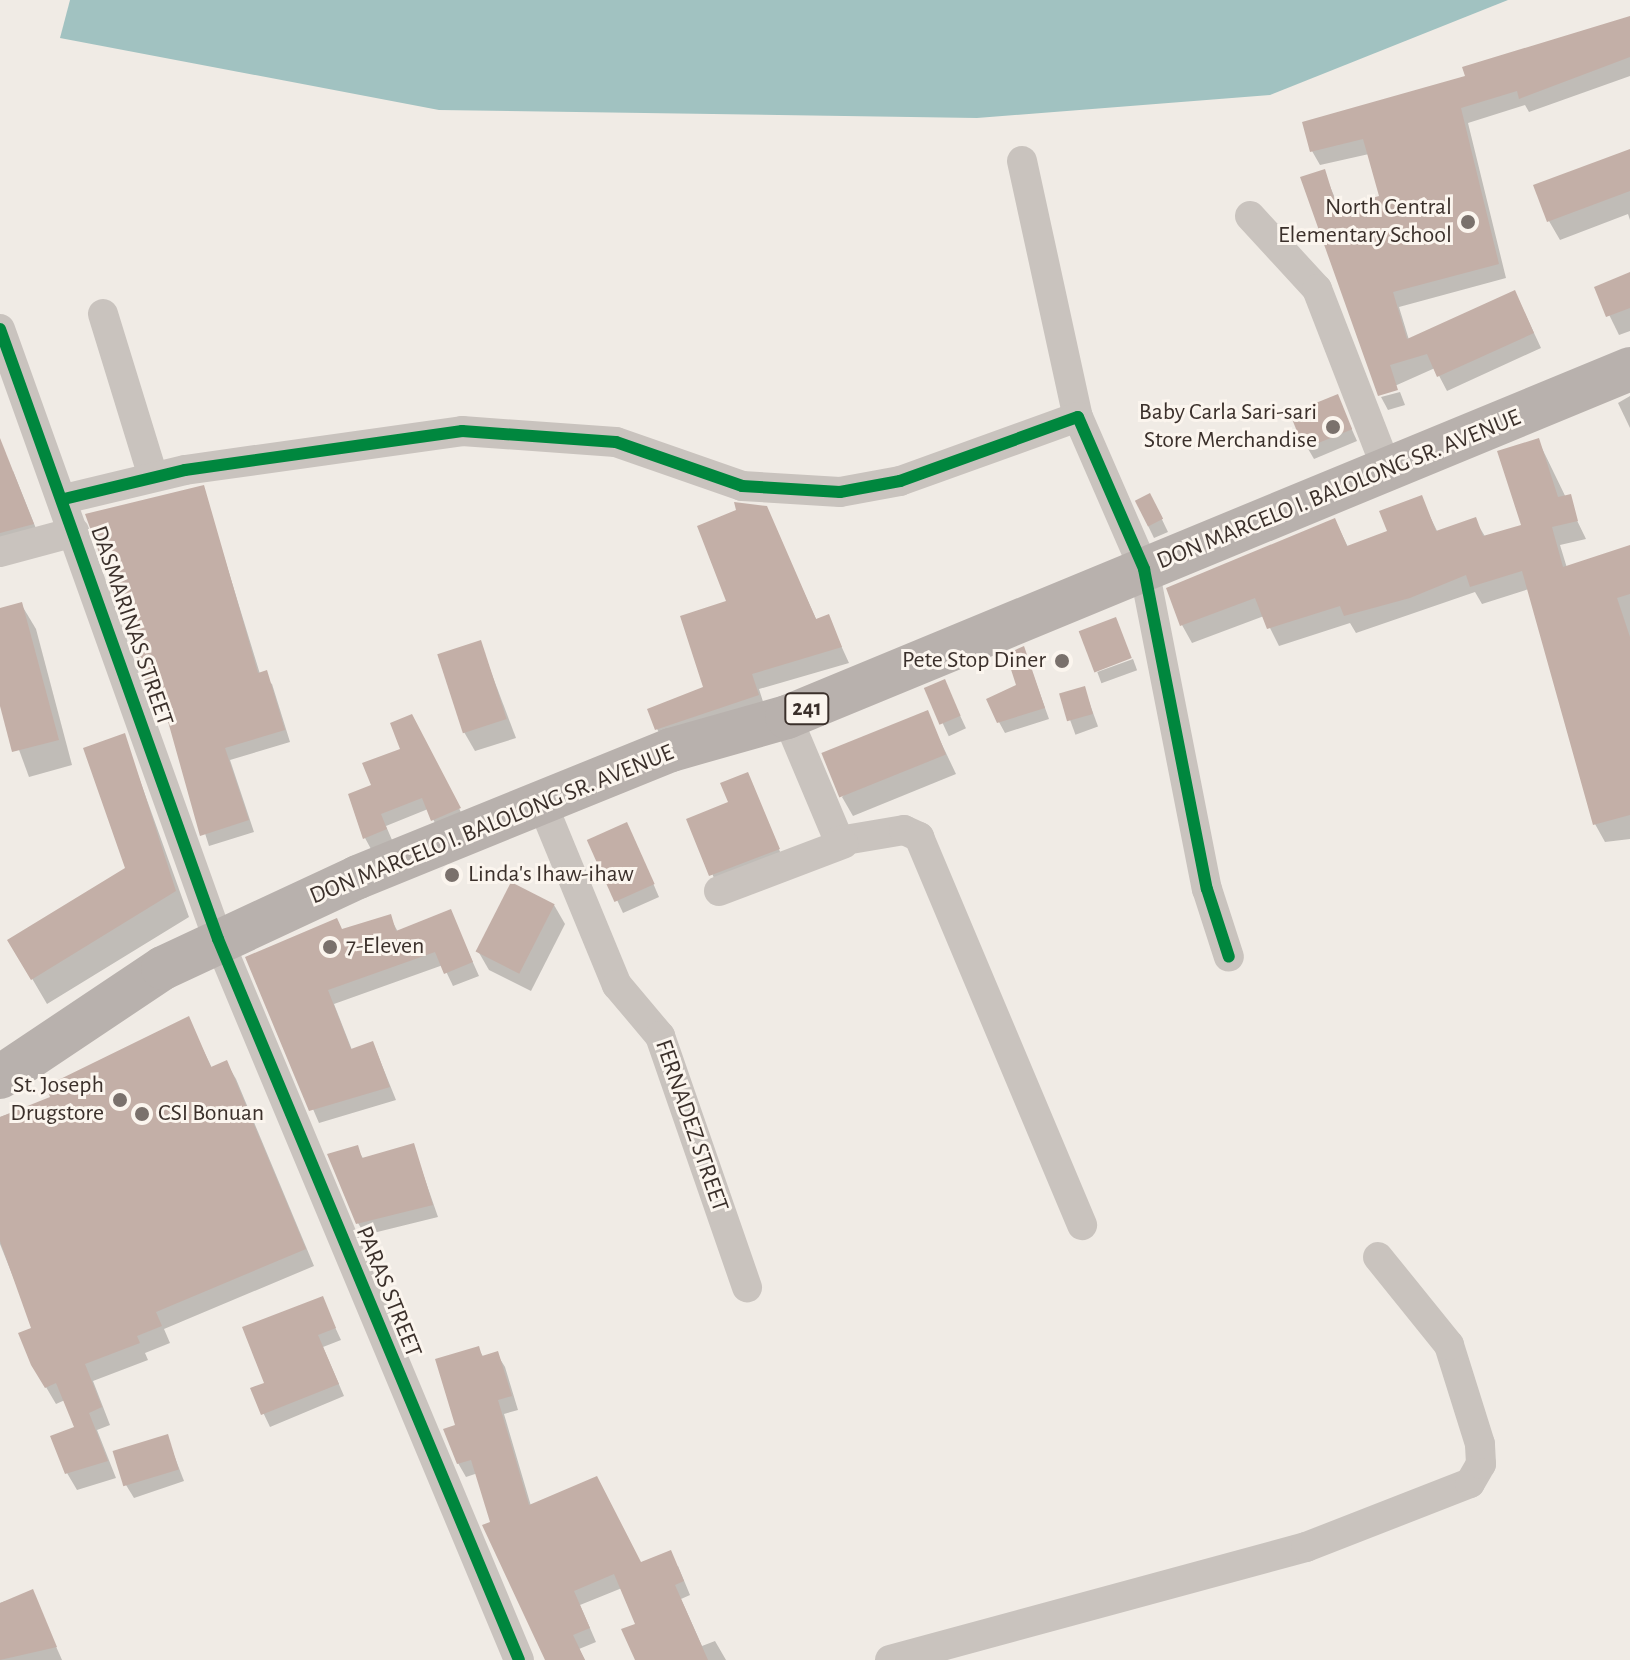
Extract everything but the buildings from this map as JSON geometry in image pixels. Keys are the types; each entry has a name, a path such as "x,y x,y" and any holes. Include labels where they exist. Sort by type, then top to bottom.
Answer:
{"main road":[{"name":"DON MARCELO I. BALOLONG SR. AVENUE","path":"0,1077 218,939 541,801 671,750 787,717 1388,472 1630,369"}],"street":[{"path":"1022,161 1078,417 1144,569 1207,889 1229,957"},
{"path":"1250,216 1317,289 1388,472"},
{"path":"103,314 153,477"},
{"name":"DASMARINAS STREET","path":"0,329 64,499 218,939"},
{"path":"64,499 153,477 462,431 616,442 742,486 840,492 900,481 1078,417"},
{"path":"0,552 74,532"},
{"path":"787,717 843,844"},
{"name":"FERNADEZ STREET","path":"541,801 617,985 660,1036 747,1287"},
{"path":"719,891 843,844 904,830 919,837 1082,1225"},
{"name":"PARAS STREET","path":"218,939 519,1660"},
{"path":"890,1660 1306,1547 1470,1483 1481,1464 1480,1444 1449,1345 1378,1257"}],"water":[{"path":"70,0 1508,0 1270,95 977,118 439,110 60,38"}],"cycle path":[{"path":"0,329 218,939 519,1660"},
{"path":"64,499 185,470 462,431 616,442 742,486 840,492 900,481 1078,417 1144,569 1207,889 1229,957"}],"place":[{"name":"North Central Elementary School","path":"1468,222"},
{"name":"Baby Carla Sari-sari Store Merchandise","path":"1333,427"},
{"name":"Pete Stop Diner","path":"1062,661"},
{"name":"Linda's Ihaw-ihaw","path":"452,875"},
{"name":"7-Eleven","path":"330,947"},
{"name":"St. Joseph Drugstore","path":"120,1100"},
{"name":"CSI Bonuan","path":"142,1114"}]}
